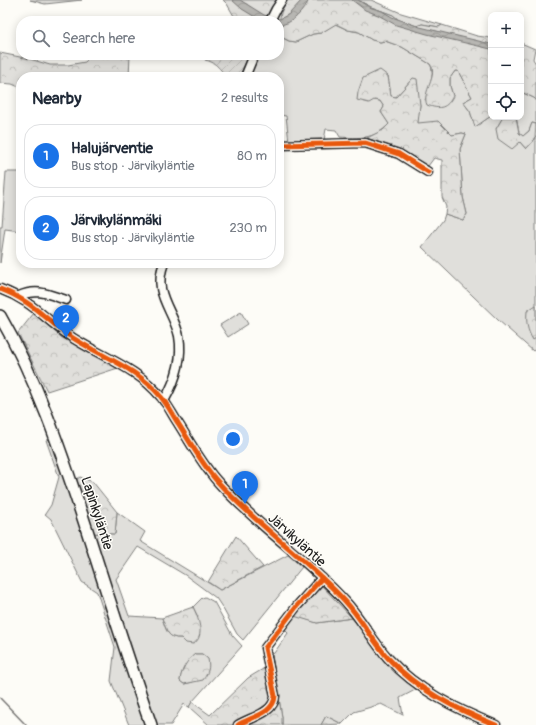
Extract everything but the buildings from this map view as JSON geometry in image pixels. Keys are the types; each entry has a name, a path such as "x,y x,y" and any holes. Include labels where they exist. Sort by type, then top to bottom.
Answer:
{"main road":[{"name":"Lapinkyläntie","path":"0,316 11,335 33,382 69,476 151,725"}],"street":[{"path":"272,16 282,0"},
{"path":"246,72 252,60"},
{"path":"284,145 365,143 399,154 428,172"},
{"path":"163,268 161,289 164,302 178,335 180,348 174,381 164,401"},
{"name":"Järvikyläntie","path":"0,289 19,296 66,334 136,372 149,383 164,401 193,447 217,481 263,527 322,578 347,603 373,639 403,674 458,709 496,725"},
{"path":"19,296 29,292 40,292 66,300"},
{"path":"238,725 261,714 273,703 275,696 265,648 297,606 322,578"}],"green space":[{"path":"30,0 82,0 45,4"},
{"path":"223,0 279,0 268,16 234,16"},
{"path":"288,0 358,0 371,7 393,15 400,21 416,26 422,24 439,27 442,25 477,36 488,38 488,118 475,127 470,111 463,102 472,97 458,71 455,71 450,78 450,86 453,96 451,100 443,107 439,108 427,105 426,95 432,74 430,64 402,47 385,41 380,42 372,40 359,32 348,30 336,24 321,33 313,34 296,42 289,41 284,38 284,16 280,16"},
{"path":"358,0 371,0 401,13 442,25 439,27 422,24 417,26 400,21 393,15 371,7"},
{"path":"335,24 348,30 359,32 372,40 380,42 385,41 402,47 430,64 432,68 432,77 425,100 453,96 450,86 450,78 455,71 458,71 472,97 463,102 470,111 475,127 488,118 488,120 501,120 496,129 520,142 526,149 536,136 536,349 533,351 498,320 422,247 443,220 445,214 463,220 467,214 463,197 460,149 466,134 462,133 452,135 417,123 420,105 413,78 396,97 391,96 388,76 374,100 380,101 384,107 381,112 389,124 378,133 360,138 340,137 336,130 326,129 324,140 289,142 286,116 284,116 284,72 250,72 256,60 284,60 284,38 296,42 313,34 321,33"},
{"path":"524,44 535,49 533,59 536,64 536,100 524,93"},
{"path":"0,53 16,56 16,60 33,60 50,65 68,65 85,62 87,60 130,60 129,72 16,72 16,86 0,83"},
{"path":"205,60 247,60 241,72 223,72 211,62"},
{"path":"380,70 388,76 391,96 396,97 413,78 417,79 420,105 418,123 438,121 452,135 462,133 466,134 460,149 463,197 467,214 463,220 445,214 446,207 442,197 442,160 434,158 428,166 400,150 367,138 383,130 389,124 381,112 384,107 380,101 374,100 369,103 357,100 363,78"},
{"path":"524,93 536,100 536,124 532,123 529,131 523,136 519,133 517,120 524,120"},
{"path":"501,120 517,120 519,133 523,136 529,131 532,123 536,124 535,139 526,149 520,142 512,149 498,139 496,129"},
{"path":"6,172 16,172 16,230 5,229 0,263 0,226 2,226"},
{"path":"536,305 536,338 533,340 527,326 527,311"},
{"path":"241,312 248,324 228,337 220,325"},
{"path":"34,313 61,337 118,368 47,391 18,333"},
{"path":"51,439 146,725 129,725 111,681 115,647 97,592 82,582 51,519 45,514 51,505 59,477 46,440"},
{"path":"80,477 93,482 117,512 115,534 92,533 76,484 77,479"},
{"path":"117,512 145,532 140,541 220,590 288,555 302,567 243,640 237,634 216,598 185,575 138,547 116,579 129,616 162,618 170,635 184,640 198,617 193,607 205,597 214,602 232,635 242,646 189,707 184,704 171,725 157,725 92,533 115,534","holes":["195,654 202,654 208,659 193,682 184,684 180,681 185,666"]},
{"path":"236,536 263,567 220,590 208,582"},
{"path":"322,586 352,618 317,623 294,616"},
{"path":"193,607 199,621 200,632 197,641 193,644 186,643 181,638 176,638 170,635 162,618"},
{"path":"294,615 317,623 352,618 386,662 417,689 400,698 403,715 381,704 354,712 342,724 326,716 321,725 282,725 272,656 288,633 283,628"},
{"path":"195,654 202,654 208,659 209,668 203,680 184,684 180,681 183,669 189,659"},
{"path":"272,656 282,725 209,725 189,707 192,702 210,715 248,678 263,669"},
{"path":"326,716 342,724 321,725"}],"water":[{"path":"232,0 240,0 268,16 253,16 242,9"},
{"path":"302,0 309,0 301,12 289,22 284,24 284,17 289,14"},
{"path":"352,0 358,0 369,7 420,27 488,43 488,48 396,25 365,10"}],"waterway":[{"path":"0,698 26,725"}],"cycle path":[{"path":"284,145 365,143 399,154 428,172"},
{"path":"0,289 28,303 67,334 128,369 151,386 166,403 201,460 217,481 248,512 330,585 351,608 382,651 399,669 411,680 438,698 496,725"},
{"path":"238,725 266,711 274,702 275,696 265,648 297,606 322,578"}],"place":[{"name":"Järvikylänmäki","path":"66,338"},
{"name":"Halujärventie","path":"245,504"}]}
